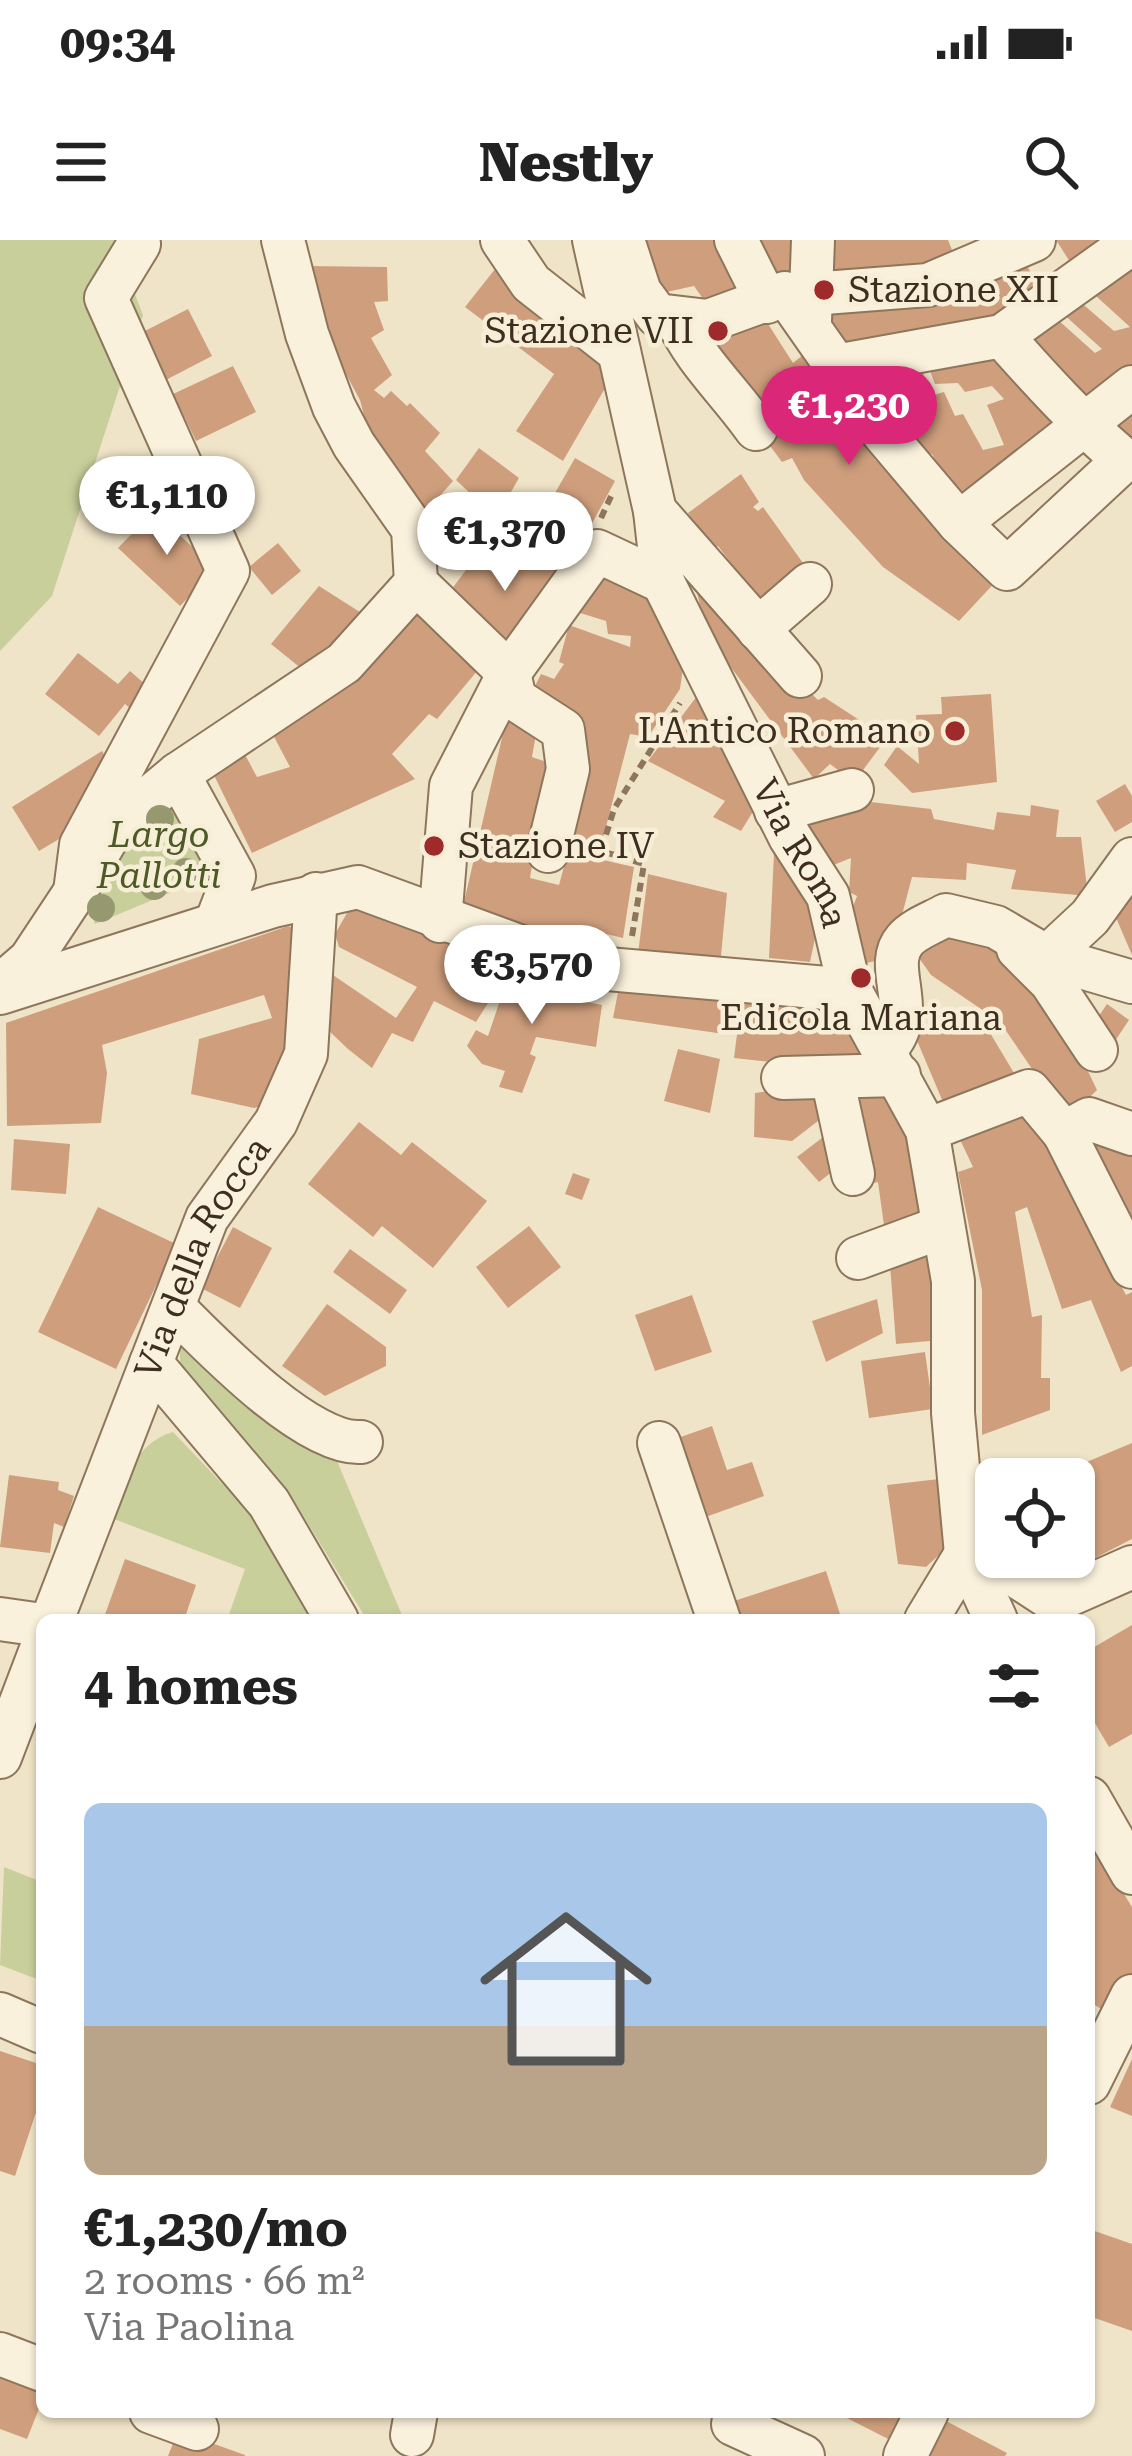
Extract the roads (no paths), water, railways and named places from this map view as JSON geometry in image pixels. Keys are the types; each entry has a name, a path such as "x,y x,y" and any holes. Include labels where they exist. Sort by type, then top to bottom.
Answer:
{"street":[{"path":"284,240 307,334 334,406 354,446 413,529 416,583 509,673 515,699 563,730 568,769 548,851"},
{"path":"502,240 531,283 619,352"},
{"path":"736,240 767,302"},
{"path":"813,240 810,311 836,365 883,434 958,524 1007,569 1124,460 1085,428 1002,336"},
{"path":"614,243 644,301 657,315 692,320 767,302 785,293 810,311 901,290 959,256 1034,240"},
{"name":"Via Roma","path":"316,894 358,887 440,922 573,966 850,990 828,896 776,811 663,582 655,511 619,352 614,243"},
{"path":"836,365 1002,336 1132,243"},
{"path":"74,892 81,845 228,571 106,298 139,244"},
{"path":"692,320 688,346 717,373 756,429"},
{"path":"958,524 1132,387"},
{"path":"655,511 800,676"},
{"path":"440,922 451,786 509,673 597,550 663,582"},
{"path":"0,990 30,960 113,828 178,774 344,663 416,583"},
{"path":"758,629 810,584"},
{"path":"178,774 234,876 216,923"},
{"path":"776,811 852,790"},
{"path":"1047,957 1090,917 1132,860"},
{"path":"0,990 316,894"},
{"name":"Via della Rocca","path":"54,1614 207,1218 276,1122 306,1054 316,894"},
{"path":"892,1061 904,1015 897,954 906,938 946,916 996,927 1047,957 1132,982"},
{"path":"996,927 1051,982 1096,1050"},
{"path":"850,990 927,1130 953,1281 953,1413 962,1509 975,1529"},
{"path":"783,1078 832,1077 892,1061"},
{"path":"832,1077 853,1174"},
{"path":"927,1130 1029,1090 1064,1133 1132,1268"},
{"path":"1064,1133 1088,1119 1132,1134"},
{"path":"858,1258 942,1227"},
{"path":"174,1308 305,1423 341,1443 361,1442"},
{"path":"151,1364 269,1503 334,1614"},
{"path":"659,1443 717,1614"},
{"path":"931,1614 975,1566"},
{"path":"1021,1578 1054,1600 1132,1567"},
{"path":"992,1578 995,1614"},
{"path":"0,1619 36,1624"},
{"path":"0,1757 36,1663"},
{"path":"1095,1808 1132,1873"},
{"path":"1095,2071 1132,1996"},
{"path":"0,2014 36,2029"},
{"path":"0,2354 36,2368"},
{"path":"167,2418 197,2429"},
{"path":"736,2418 733,2424 803,2456"},
{"path":"905,2456 924,2418"}],"place":[{"name":"Stazione XII","path":"824,290"},
{"name":"Stazione VII","path":"718,331"},
{"name":"L'Antico Romano","path":"955,731"},
{"name":"Stazione IV","path":"434,846"},
{"name":"Edicola Mariana","path":"861,978"}],"park label":[{"name":"Largo Pallotti","path":"159,856"}]}
